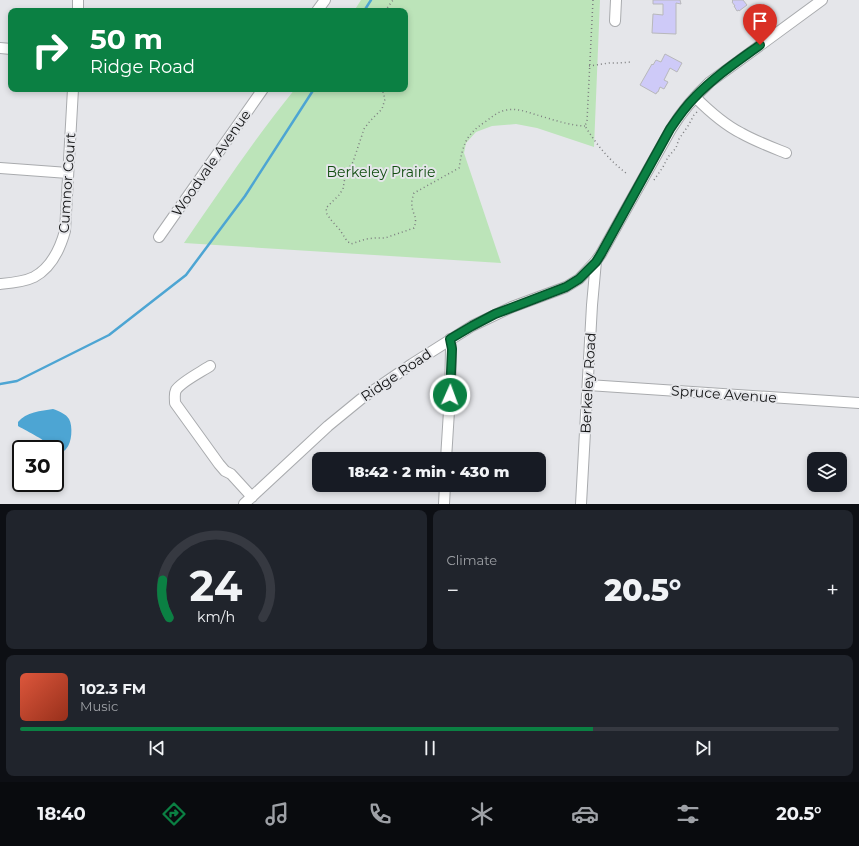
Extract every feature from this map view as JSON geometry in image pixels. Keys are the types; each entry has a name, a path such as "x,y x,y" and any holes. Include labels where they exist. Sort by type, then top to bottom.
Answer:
{"street":[{"path":"615,21 616,0"},
{"name":"Ridge Road","path":"244,504 328,426 361,399 412,364 450,339 495,314 566,287 579,279 596,262 670,129 694,97 710,82 822,0"},
{"name":"Cumnor Court","path":"0,284 20,282 34,277 51,263 58,252 64,231 73,92"},
{"name":"Woodvale Avenue","path":"159,237 261,92"},
{"path":"694,97 720,120 739,132 786,153"},
{"path":"0,168 68,172"},
{"name":"Berkeley Road","path":"581,504 592,306 596,262"},
{"path":"446,452 452,349 450,339"},
{"path":"210,366 181,384 174,395 175,403 219,464 252,496"},
{"name":"Spruce Avenue","path":"588,385 859,403"},
{"path":"444,504 445,492"}],"path":[{"path":"593,0 585,126 605,154 626,173"},
{"path":"589,66 631,62"},
{"path":"383,92 385,100 382,109 364,129 353,162 345,177 343,189 326,208 327,214 331,220 351,244 366,239 385,238 414,228 416,222 412,202 414,193 459,168 462,153 470,134 499,112 518,109 574,125 585,126"},
{"path":"652,182 664,166 668,157 676,148 679,138 694,115 704,106"}],"green space":[{"name":"Berkeley Prairie","path":"361,0 600,0 594,147 537,128 516,124 492,126 476,132 466,143 464,153 501,263 184,243 224,184 293,92 408,92 408,8 356,8"}],"water":[{"path":"53,409 69,419 71,426 71,439 64,451 64,440 43,440 18,426 18,422 21,419 34,412"}],"building":[{"path":"653,0 680,0 681,4 676,3 676,34 652,33 653,14 663,15 663,4 653,4"},
{"path":"732,0 743,0 747,5 737,11"},
{"path":"665,54 682,63 677,72 670,68 664,80 668,82 664,89 660,87 656,94 640,85 652,64 653,65 656,60 661,62"}],"waterway":[{"path":"366,8 371,0"},
{"path":"0,384 17,381 109,335 186,275 245,196 312,92"}],"route":[{"path":"450,395 452,349 450,339 495,314 566,287 579,279 596,262 601,254 670,129 680,114 694,97 710,82 760,45"}]}
